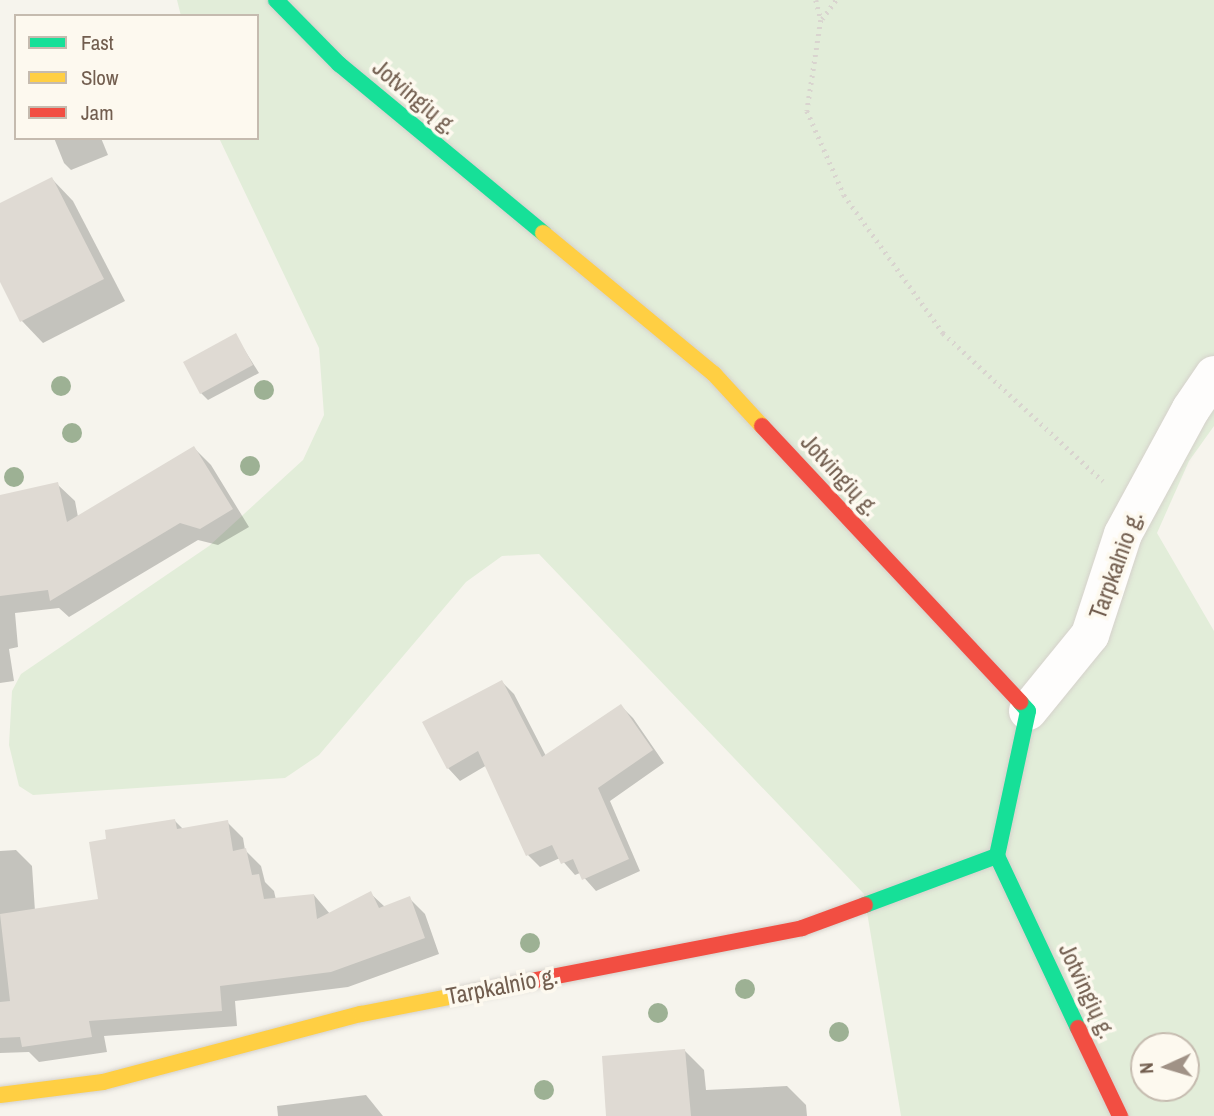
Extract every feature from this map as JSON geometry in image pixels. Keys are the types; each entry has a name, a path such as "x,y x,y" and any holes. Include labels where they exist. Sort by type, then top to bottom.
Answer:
{"street":[{"name":"Jotvingių g.","path":"276,0 339,64 714,374 1028,711"},
{"name":"Tarpkalnio g.","path":"1028,711 1090,635 1123,534 1191,409 1214,375"},
{"path":"998,856 1028,711"},
{"name":"Jotvingių g.","path":"998,856 1120,1116"},
{"name":"Tarpkalnio g.","path":"0,1095 103,1082 361,1014 802,928 998,856"}],"path":[{"path":"816,0 821,20 807,111 844,195 943,333 1135,510"},
{"path":"821,20 836,0"}],"green space":[{"path":"177,0 1214,0 1214,426 1189,461 1157,533 1214,631 1214,1116 901,1116 864,894 539,554 502,556 466,582 319,755 285,778 33,795 19,786 9,745 12,691 21,674 209,546 303,460 324,415 319,348 220,140 259,140 259,14 180,14"}],"building":[{"path":"52,177 104,279 20,322 0,282 0,203"},
{"path":"236,333 253,365 200,394 183,362"},
{"path":"194,446 233,509 200,529 180,523 50,601 48,590 0,596 0,495 58,482 67,522"},
{"path":"502,680 542,757 621,704 653,750 598,788 629,859 582,880 573,859 561,864 552,845 526,856 478,751 447,769 422,722"},
{"path":"175,819 177,829 228,820 233,851 246,848 252,875 259,874 264,899 314,894 317,919 371,891 379,908 410,896 425,938 331,972 220,986 222,1011 89,1021 92,1037 22,1047 20,1037 0,1038 0,1002 10,1001 0,914 98,899 89,842 106,839 105,830"},
{"path":"685,1049 691,1116 606,1116 602,1056"}],"traffic: fast":[{"path":"276,0 339,64 543,233"},
{"path":"1020,702 1028,711 997,856 1078,1028"},
{"path":"865,905 997,856"}],"traffic: slow":[{"path":"543,233 714,374 762,426"},
{"path":"0,1095 103,1082 361,1014 474,992"}],"traffic: jam":[{"path":"762,426 1020,702"},
{"path":"474,992 802,928 865,905"},
{"path":"1078,1028 1120,1116"}]}
